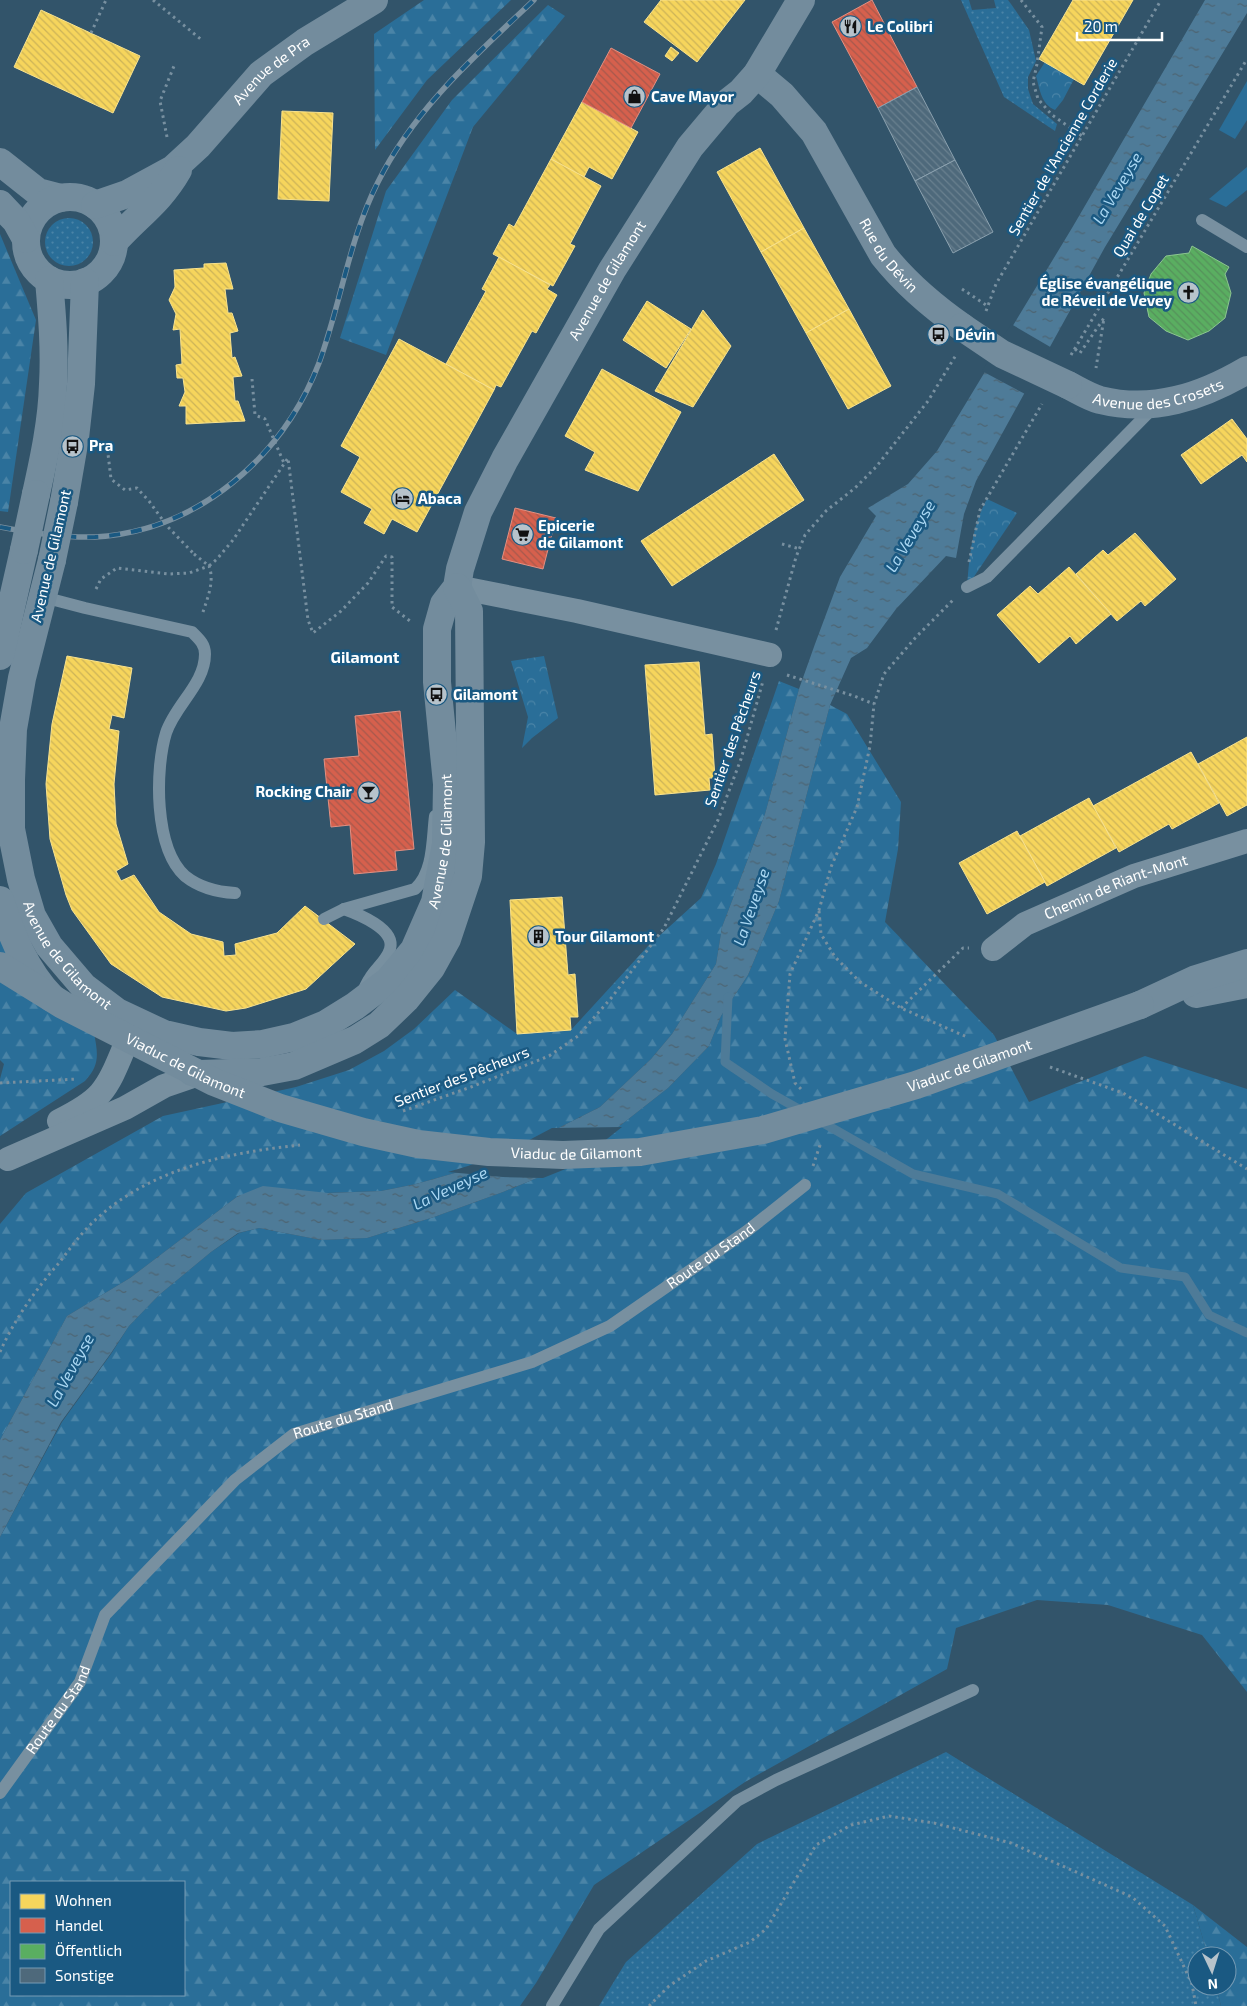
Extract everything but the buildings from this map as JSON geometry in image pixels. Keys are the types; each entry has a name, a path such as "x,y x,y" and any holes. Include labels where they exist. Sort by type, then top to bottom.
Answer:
{"street":[{"name":"Avenue de Pra","path":"95,205 141,188 176,152 260,74 305,42 374,0"},
{"name":"Avenue de Gilamont","path":"0,900 6,918 31,971 46,992 75,1019 94,1033 124,1048 162,1064 199,1074 262,1072 294,1066 355,1040 379,1025 406,999 431,968 447,939 468,876 471,842 470,632 469,611 458,587 460,570 482,503 612,270 690,146 727,103 741,92 757,74 802,0"},
{"name":"Rue du Dévin","path":"757,74 792,106 814,132 883,255 898,273 929,302 1002,354 1068,386"},
{"name":"Avenue de Pra","path":"114,242 162,195 176,152"},
{"path":"0,162 38,192 60,198 82,198 95,205 107,217 114,233 110,259 106,267 85,282 63,284 49,280 36,270 28,255 26,238 30,223 39,209 60,198"},
{"path":"0,204 16,221 26,238"},
{"name":"Avenue de Gilamont","path":"0,656 48,437 53,384 49,280"},
{"name":"Avenue de Gilamont","path":"85,282 82,384 75,438 52,560 22,678 13,729 11,829 21,879 32,916 49,946 84,988 116,1012 164,1034 199,1042 232,1046 263,1044 294,1037 326,1024 355,1006 388,981 414,950 435,902 442,873 446,844 447,784 436,682 437,628 444,604 458,587"},
{"name":"Avenue des Crosets","path":"1068,386 1098,400 1156,405 1182,400 1210,389 1247,370"},
{"path":"458,587 576,611 767,665"},
{"name":"Chemin de Riant-Mont","path":"994,948 1025,924 1134,876 1247,841"},
{"name":"Viaduc de Gilamont","path":"0,966 63,1005 214,1082 280,1108 363,1132 418,1144 489,1152 563,1155 640,1152 763,1130 916,1086 1140,1005 1196,979 1247,963"},
{"name":"Viaduc de Gilamont","path":"1140,1005 1247,984"},
{"path":"4,1162 19,1145 33,1135 89,1105 101,1094 112,1077 124,1048"},
{"path":"4,1162 125,1108 164,1086 199,1074"}],"lane":[{"path":"1202,220 1247,247"},
{"path":"966,587 987,577 1156,405"},
{"path":"43,597 192,632 200,639 205,655 194,687 182,702 167,732 163,748 159,779 162,826 171,854 184,875 206,889 235,893"},
{"path":"324,919 344,908 415,889 421,883 430,859 436,810 447,784"},
{"path":"344,908 372,921 390,938 391,946 370,977 355,1006"},
{"name":"Route du Stand","path":"0,1793 80,1682 105,1615 235,1480 294,1434 532,1362 610,1326 746,1231 805,1185"},
{"path":"552,2006 600,1929 738,1801 776,1780 973,1690"}],"path":[{"path":"91,33 106,0"},
{"path":"153,0 203,40"},
{"path":"1022,0 1042,28 1033,82 1038,99 1052,115 1082,136"},
{"name":"Sentier de l'Ancienne Corderie","path":"959,287 989,308 996,284 1161,0"},
{"name":"Quai de Copet","path":"1098,400 1096,367 1104,318 1080,353 1074,349 1247,60"},
{"path":"174,66 160,102 176,152"},
{"name":"Sentier des Pêcheurs","path":"394,1114 471,1087 549,1056 578,1036 612,997 664,928 718,820 741,759 800,549 806,535 816,521 855,488 892,448 928,401 955,356"},
{"path":"252,379 254,415 265,419 284,464"},
{"path":"85,608 101,579 117,568 169,574 189,573 209,566 233,540 250,511 288,458 308,620 313,633 341,610 368,583 386,556 392,557 392,606 409,620 437,628"},
{"path":"149,501 166,526 209,566 212,574 212,583 195,635"},
{"path":"782,544 800,549"},
{"path":"785,674 874,704"},
{"path":"806,1094 795,1083 785,1039 790,974 819,910 831,867 844,837"},
{"path":"819,910 820,934 835,957 860,982 901,1008 970,1038"},
{"path":"901,1008 960,951"},
{"path":"1042,1064 1123,1093 1247,1169"},
{"path":"0,1083 112,1077"},
{"path":"805,1185 819,1150 823,1134"},
{"path":"0,1352 38,1287 91,1224 128,1195 178,1169 225,1155 301,1144"},
{"path":"649,2006 669,1986 706,1961 750,1942 766,1929 816,1844 851,1824 889,1816 934,1824 1011,1843 1132,1897 1165,1926 1192,1984 1196,2006"}],"green space":[{"path":"424,0 511,0 427,80 375,150 374,34"},
{"path":"961,0 969,0 972,10 996,8 994,0 1008,0 1011,4 1029,30 1036,61 1028,77 1028,89 1033,104 1057,124 1055,131 1004,97"},
{"path":"548,5 565,16 473,127 386,355 340,338 386,191 452,100"},
{"path":"1045,62 1074,79 1063,100 1055,110 1044,100 1036,76"},
{"path":"1247,81 1247,120 1235,139 1219,130"},
{"path":"1247,167 1247,190 1226,207 1209,199"},
{"path":"69,218 78,220 86,225 91,233 93,242 91,251 86,259 78,264 69,266 60,264 52,259 47,251 45,242 47,233 52,225 60,220"},
{"path":"0,234 36,320 8,512 0,511"},
{"path":"987,499 1017,513 967,587 970,553 975,531"},
{"path":"544,656 558,718 522,748 528,717 511,661"},
{"path":"779,681 799,689 765,814 722,927 716,964 672,1034 651,1059 600,1107 517,1149 469,1169 416,1184 381,1191 238,1196 130,1278 67,1316 0,1440 0,1224 26,1193 163,1116 296,1087 349,1070 384,1051 414,1029 455,990 517,1034 571,1030 648,946 701,898 716,864"},
{"path":"830,705 847,714 901,802 898,849 885,922 994,1035 1029,1102 1145,1056 1247,1089 1247,1692 1202,1635 1108,1605 1037,1600 956,1628 947,1669 745,1782 594,1885 536,1983 520,2006 0,2006 0,1537 62,1422 129,1326 159,1295 211,1252 239,1233 259,1228 321,1240 367,1238 434,1217 503,1192 571,1164 668,1088 709,1046 721,1016 748,975 779,901"},
{"path":"0,938 94,1033 97,1059 93,1070 85,1081 0,1136 0,1079 4,1064 0,1060"},
{"path":"946,1752 1193,1905 1205,1946 1187,1946 1187,1996 1218,1996 1221,2006 599,2006 626,1962 757,1844"},
{"path":"1193,1905 1247,1947 1247,2006 1221,2006 1218,1996 1237,1996 1237,1946 1205,1946"}],"water":[{"name":"La Veveyse","path":"1205,0 1247,0 1247,13 1105,247 976,481 964,514 956,558 946,556 896,609 867,648 851,658 830,705 779,901 748,975 721,1016 709,1046 668,1088 571,1164 503,1192 434,1217 367,1238 321,1240 259,1228 238,1233 211,1252 159,1295 129,1326 61,1422 0,1537 0,1440 67,1316 130,1278 238,1196 263,1186 328,1193 381,1191 416,1184 469,1169 517,1149 600,1107 651,1059 672,1034 716,964 722,927 765,814 799,689 815,644 840,577 876,516 868,508 908,484 937,451 1072,228"}],"pier":[{"path":"1011,324 1052,348 1027,395 982,371"},
{"path":"622,1127 573,1166 543,1178 503,1177 448,1172 516,1147 552,1128"}],"waterway":[{"path":"728,997 725,1062 772,1094 804,1112"},
{"path":"818,1120 913,1174 998,1194 1121,1268 1185,1277 1209,1315 1247,1333"}],"railway":[{"path":"0,527 71,537 95,537 133,532 168,521 202,504 232,483 259,458 283,429 303,397 319,363 352,248 368,204 393,155 409,130 448,84 534,0"}],"place":[{"name":"Le Colibri","path":"851,27"},
{"name":"Cave Mayor","path":"635,97"},
{"name":"Église évangélique de Réveil de Vevey","path":"1188,293"},
{"name":"Dévin","path":"939,335"},
{"name":"Pra","path":"73,446"},
{"name":"Abaca","path":"402,499"},
{"name":"Epicerie de Gilamont","path":"522,535"},
{"name":"Gilamont","path":"437,695"},
{"name":"Rocking Chair","path":"368,792"},
{"name":"Tour Gilamont","path":"539,937"}],"district":[{"name":"Gilamont","path":"365,657"}]}
